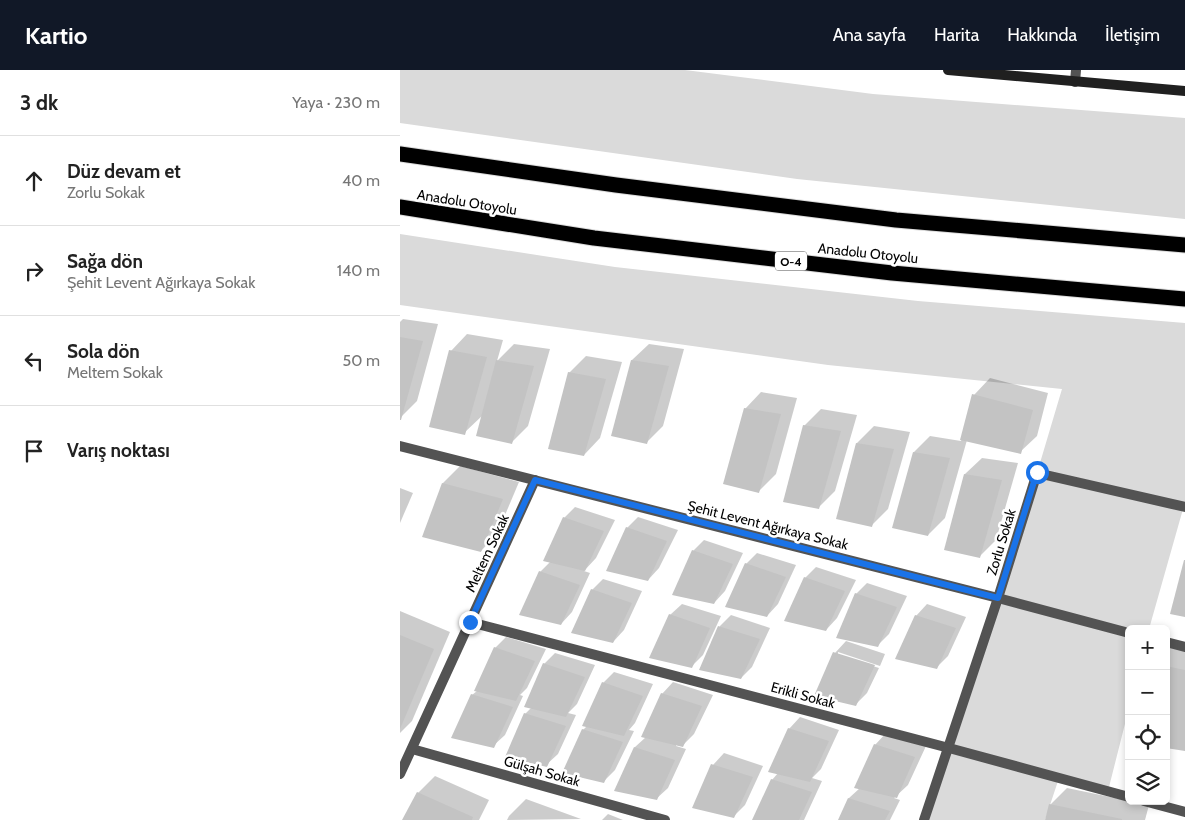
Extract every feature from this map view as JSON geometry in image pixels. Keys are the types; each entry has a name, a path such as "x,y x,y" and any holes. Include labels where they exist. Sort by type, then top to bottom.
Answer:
{"highway":[{"path":"400,154 616,185 896,220 1185,246"},
{"name":"Anadolu Otoyolu","path":"400,207 614,241 892,273 1185,299"}],"street":[{"path":"948,70 1185,91"},
{"path":"1074,82 1076,70"},
{"name":"Şehit Levent Ağırkaya Sokak","path":"400,446 1125,632"},
{"name":"Zorlu Sokak","path":"924,820 998,598 1037,472 1185,507"},
{"name":"Meltem Sokak","path":"400,774 535,480"},
{"name":"Erikli Sokak","path":"470,622 1125,796"},
{"path":"1170,643 1185,647"},
{"name":"Gülşah Sokak","path":"412,749 665,820"},
{"path":"1159,805 1185,812"}],"shaded area":[{"path":"400,70 685,70 873,94 1185,118 1185,219 797,179 400,123"},
{"path":"400,234 615,267 918,301 1185,323 1185,502 1150,625 1125,625 1125,724 1108,791 1059,778 1045,820 924,820 1037,473 1062,389 828,365 400,305"}],"building":[{"path":"400,337 423,341 401,420 400,420"},
{"path":"449,350 487,357 465,435 429,427"},
{"path":"496,360 534,366 512,444 476,436"},
{"path":"631,360 669,366 647,444 611,436"},
{"path":"568,372 606,379 584,456 548,449"},
{"path":"972,394 1033,410 1021,454 960,440"},
{"path":"744,408 781,414 759,493 723,484"},
{"path":"803,425 841,431 819,509 783,502"},
{"path":"856,443 894,449 872,527 836,519"},
{"path":"913,452 950,458 928,536 892,528"},
{"path":"964,474 1002,480 980,558 944,550"},
{"path":"442,483 503,499 481,552 422,537"},
{"path":"563,517 604,531 585,571 543,561"},
{"path":"626,527 667,541 648,581 606,571"},
{"path":"692,550 733,564 714,604 672,595"},
{"path":"1185,560 1185,617 1170,614"},
{"path":"745,563 786,577 767,617 725,607"},
{"path":"539,571 580,585 561,625 519,615"},
{"path":"804,577 845,591 826,631 784,621"},
{"path":"591,589 632,603 613,643 571,633"},
{"path":"855,593 897,607 878,647 836,638"},
{"path":"669,614 710,628 692,668 649,658"},
{"path":"915,615 956,628 937,669 895,659"},
{"path":"718,626 760,639 741,679 699,670"},
{"path":"400,635 434,649 400,729"},
{"path":"494,647 535,661 516,701 474,691"},
{"path":"833,652 875,665 856,706 814,696"},
{"path":"543,663 585,677 566,717 524,707"},
{"path":"1170,667 1185,670 1185,751 1170,749"},
{"path":"602,682 643,696 624,736 582,726"},
{"path":"661,693 702,706 683,747 641,737"},
{"path":"471,694 513,707 494,748 451,738"},
{"path":"524,713 566,726 547,767 505,757"},
{"path":"788,728 829,741 810,782 768,772"},
{"path":"582,729 623,742 604,783 562,773"},
{"path":"874,744 915,757 897,798 854,788"},
{"path":"634,747 675,760 657,800 614,791"},
{"path":"711,764 753,777 734,818 692,808"},
{"path":"771,779 812,792 799,820 752,820"},
{"path":"417,792 473,817 472,820 402,820"},
{"path":"848,798 890,811 885,820 838,820"},
{"path":"1049,804 1122,819 1122,820 1045,820"}],"route":[{"path":"470,622 535,480 998,598 1037,472"}]}
